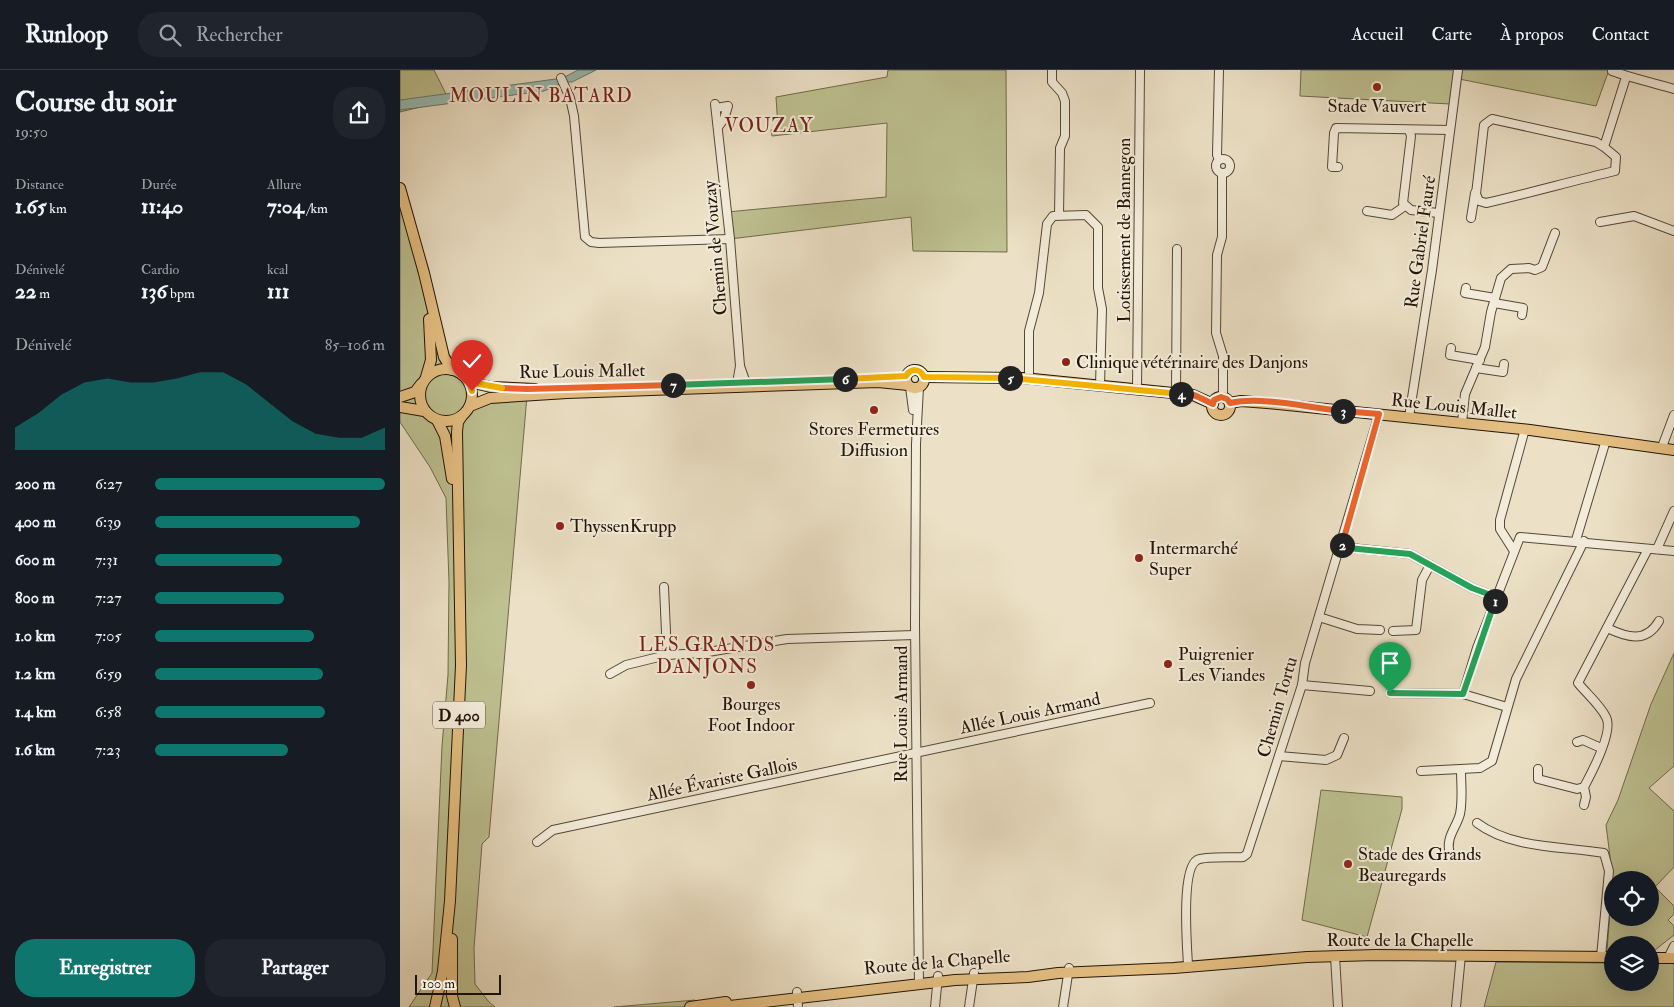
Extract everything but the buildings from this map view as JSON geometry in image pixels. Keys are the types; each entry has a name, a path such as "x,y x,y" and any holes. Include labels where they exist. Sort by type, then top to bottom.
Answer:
{"main road":[{"path":"400,188 444,357 452,370"},
{"path":"420,264 431,340 431,366 419,396 424,411"},
{"path":"400,397 415,392 425,379 438,370 452,370 462,374 469,382 472,395 470,406 462,416 447,422 437,420 424,411 400,407"},
{"name":"Rue Louis Mallet","path":"469,382 491,387 527,389 878,382 911,384 910,372 916,370 921,372 924,377 1028,379 1194,395 1213,404 1214,411 1223,414 1229,410 1226,400 1267,403 1462,422 1674,450"},
{"path":"911,384 924,383 924,377"},
{"name":"Rue Louis Mallet","path":"470,406 490,398 741,384"},
{"path":"1213,404 1216,399 1226,400"},
{"name":"D 400","path":"435,1007 443,971 450,901 461,665 457,432 458,422 462,416"},
{"name":"D 400","path":"437,420 446,436 458,528"},
{"name":"D 400","path":"450,901 452,996 455,1007"},
{"name":"Route de la Chapelle","path":"721,1007 797,999 938,979 1180,963 1188,965 1335,956 1601,957"},
{"name":"Route de la Chapelle","path":"690,1007 797,999"}],"street":[{"path":"1052,70 1052,82 1062,93 1065,100 1065,136 1060,148 1060,214"},
{"name":"Lotissement de Bannegon","path":"1137,390 1140,70"},
{"path":"1219,70 1217,144 1219,160 1216,169 1222,173"},
{"name":"Rue Gabriel Fauré","path":"1409,417 1432,270 1458,70"},
{"path":"1612,71 1626,77 1634,77 1674,89"},
{"path":"1604,147 1626,77"},
{"path":"561,78 570,98 574,116 585,237 592,242 599,243 730,239"},
{"name":"Chemin de Vouzay","path":"718,127 724,118 728,106 715,106 730,239 741,384"},
{"path":"1471,218 1484,125 1492,119 1596,142 1616,157 1616,171 1554,185 1544,190 1486,203 1479,201 1476,189"},
{"path":"1338,167 1332,167 1336,128 1410,130 1422,128 1450,130"},
{"path":"1410,130 1411,136 1402,198 1405,206 1411,210 1438,213"},
{"path":"1219,160 1225,159 1230,163 1230,170 1222,173"},
{"path":"1222,173 1222,237 1217,255 1216,333 1223,356 1226,400"},
{"path":"1367,211 1392,215 1405,206"},
{"path":"1028,379 1029,331 1040,293 1047,224 1053,216 1060,214 1086,215 1090,216 1098,228 1098,295 1102,309 1100,386"},
{"path":"1600,222 1634,216 1674,231"},
{"path":"1462,422 1465,394 1485,347 1501,278 1506,272 1513,269 1529,268 1535,270 1542,267 1555,233"},
{"path":"1176,393 1177,249"},
{"path":"1466,288 1465,293 1523,308 1522,315"},
{"path":"1451,348 1450,355 1502,372 1504,364"},
{"name":"Rue Louis Armand","path":"911,384 916,444 915,635 919,981"},
{"name":"Chemin Tortu","path":"1188,965 1188,889 1192,864 1199,860 1243,857 1247,854 1302,685 1305,662 1341,547 1379,414"},
{"path":"1662,447 1674,414"},
{"path":"1514,552 1500,529 1500,520 1525,430"},
{"path":"1421,770 1480,768 1492,762 1516,679 1580,541 1606,440"},
{"path":"1658,549 1674,510"},
{"path":"1463,694 1496,597 1520,537 1674,551"},
{"path":"1341,547 1404,553 1496,597"},
{"path":"1538,769 1538,779 1577,790 1584,787 1592,774 1608,730 1607,718 1578,683 1648,549"},
{"path":"1392,631 1416,630 1422,580 1430,565"},
{"path":"664,587 667,655"},
{"path":"1319,617 1357,629 1380,630"},
{"path":"1606,628 1623,636 1639,637 1651,632 1659,622"},
{"path":"610,674 626,666 667,655 702,653 787,639 915,635"},
{"path":"1302,685 1370,690"},
{"path":"1390,693 1463,694 1507,707"},
{"name":"Allée Louis Armand","path":"916,753 1150,703"},
{"path":"1279,756 1326,760 1337,755 1343,745 1344,738"},
{"path":"1577,742 1582,740 1601,748"},
{"name":"Allée Évariste Gallois","path":"536,842 553,830 916,753"},
{"path":"1450,855 1447,845 1460,810 1462,770"},
{"path":"1584,787 1586,797 1584,805"},
{"path":"1477,823 1486,830 1516,841 1604,853 1609,871 1601,957"},
{"path":"1671,958 1674,946"},
{"path":"1335,956 1338,1007"},
{"path":"1456,1007 1461,956"},
{"path":"1063,1007 1069,970"},
{"path":"969,1007 973,976"},
{"path":"935,1007 938,979"}],"green space":[{"path":"400,70 434,70 449,100 400,112"},
{"path":"888,70 1006,70 1007,252 913,251 911,217 730,239 727,212 886,197 887,123 772,136 771,130 778,128 776,97 887,77"},
{"name":"Stade Vauvert","path":"1301,70 1609,70 1596,106 1454,78 1450,104 1300,96"},
{"path":"400,188 442,348 456,371 469,382 472,400 527,396 489,837 482,844 474,948 475,984 495,1007 409,1007 432,973 442,746 448,675 449,582 446,498 430,467 400,422"},
{"path":"1674,653 1674,766 1649,788 1674,811 1674,867 1659,883 1659,871 1612,871 1606,825 1618,800 1651,704"},
{"name":"Stade des Grands Beauregards","path":"1321,790 1402,797 1402,809 1367,937 1302,920"},
{"path":"1659,891 1674,906 1674,914 1668,920 1674,926 1674,935 1659,947 1659,936 1608,936 1609,926 1659,926"},
{"path":"1659,958 1674,958 1674,1007 1484,1007 1496,962 1604,963 1604,991 1659,991"},
{"path":"695,1000 697,1007 614,1007"}],"water":[{"path":"578,70 596,70 572,82 564,82 544,91 400,110 400,100 559,80"}],"place":[{"name":"Stade Vauvert","path":"1377,87"},
{"name":"Clinique vétérinaire des Danjons","path":"1066,362"},
{"name":"Stores Fermetures Diffusion","path":"874,410"},
{"name":"ThyssenKrupp","path":"560,526"},
{"name":"Intermarché Super","path":"1139,558"},
{"name":"Puigrenier Les Viandes","path":"1168,664"},
{"name":"Bourges Foot Indoor","path":"751,685"},
{"name":"Stade des Grands Beauregards","path":"1348,864"}],"district":[{"name":"MOULIN BATARD","path":"541,95"},
{"name":"VOUZAY","path":"769,125"},
{"name":"LES GRANDS DANJONS","path":"707,655"}],"route":[{"path":"472,391 469,382 471,384 491,387 527,389 644,386 895,378 906,376 912,370 918,370 924,377 1028,379 1194,395 1213,404 1214,400 1223,397 1230,403 1241,401 1379,414 1341,547 1410,554 1472,588 1496,597 1463,694 1390,693"}]}
